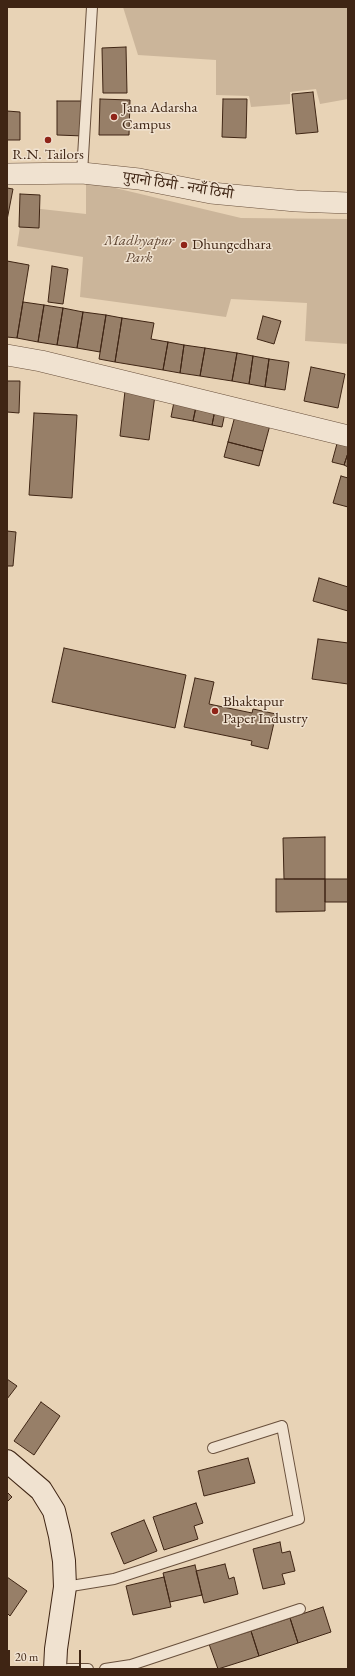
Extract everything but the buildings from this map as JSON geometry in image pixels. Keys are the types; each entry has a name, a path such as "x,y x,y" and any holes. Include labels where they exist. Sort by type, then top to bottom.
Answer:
{"main road":[{"path":"7,1461 41,1490 54,1511 64,1561 65,1587 56,1650 55,1669"}],"street":[{"name":"पुरानो ठिमी - नयाँ ठिमी","path":"7,174 82,173 139,179 211,193 296,201 348,203"},
{"path":"7,355 49,363 348,436"}],"lane":[{"path":"82,173 92,7"},
{"path":"65,1587 120,1577 299,1519 282,1426 213,1448"},
{"path":"105,1669 131,1665 300,1609"},
{"path":"68,1669 88,1669"}],"green space":[{"path":"123,7 348,7 348,99 320,104 316,89 290,92 290,104 251,107 249,96 216,95 216,60 138,55"},
{"name":"Madhyapur Park","path":"86,181 241,218 348,219 348,344 305,341 307,303 231,299 226,317 80,297 83,257 17,246 23,207 86,214"}],"place":[{"name":"Jana Adarsha Campus","path":"114,117"},
{"name":"R.N. Tailors","path":"48,140"},
{"name":"Dhungedhara","path":"184,245"},
{"name":"Bhaktapur Paper Industry","path":"215,711"}]}
